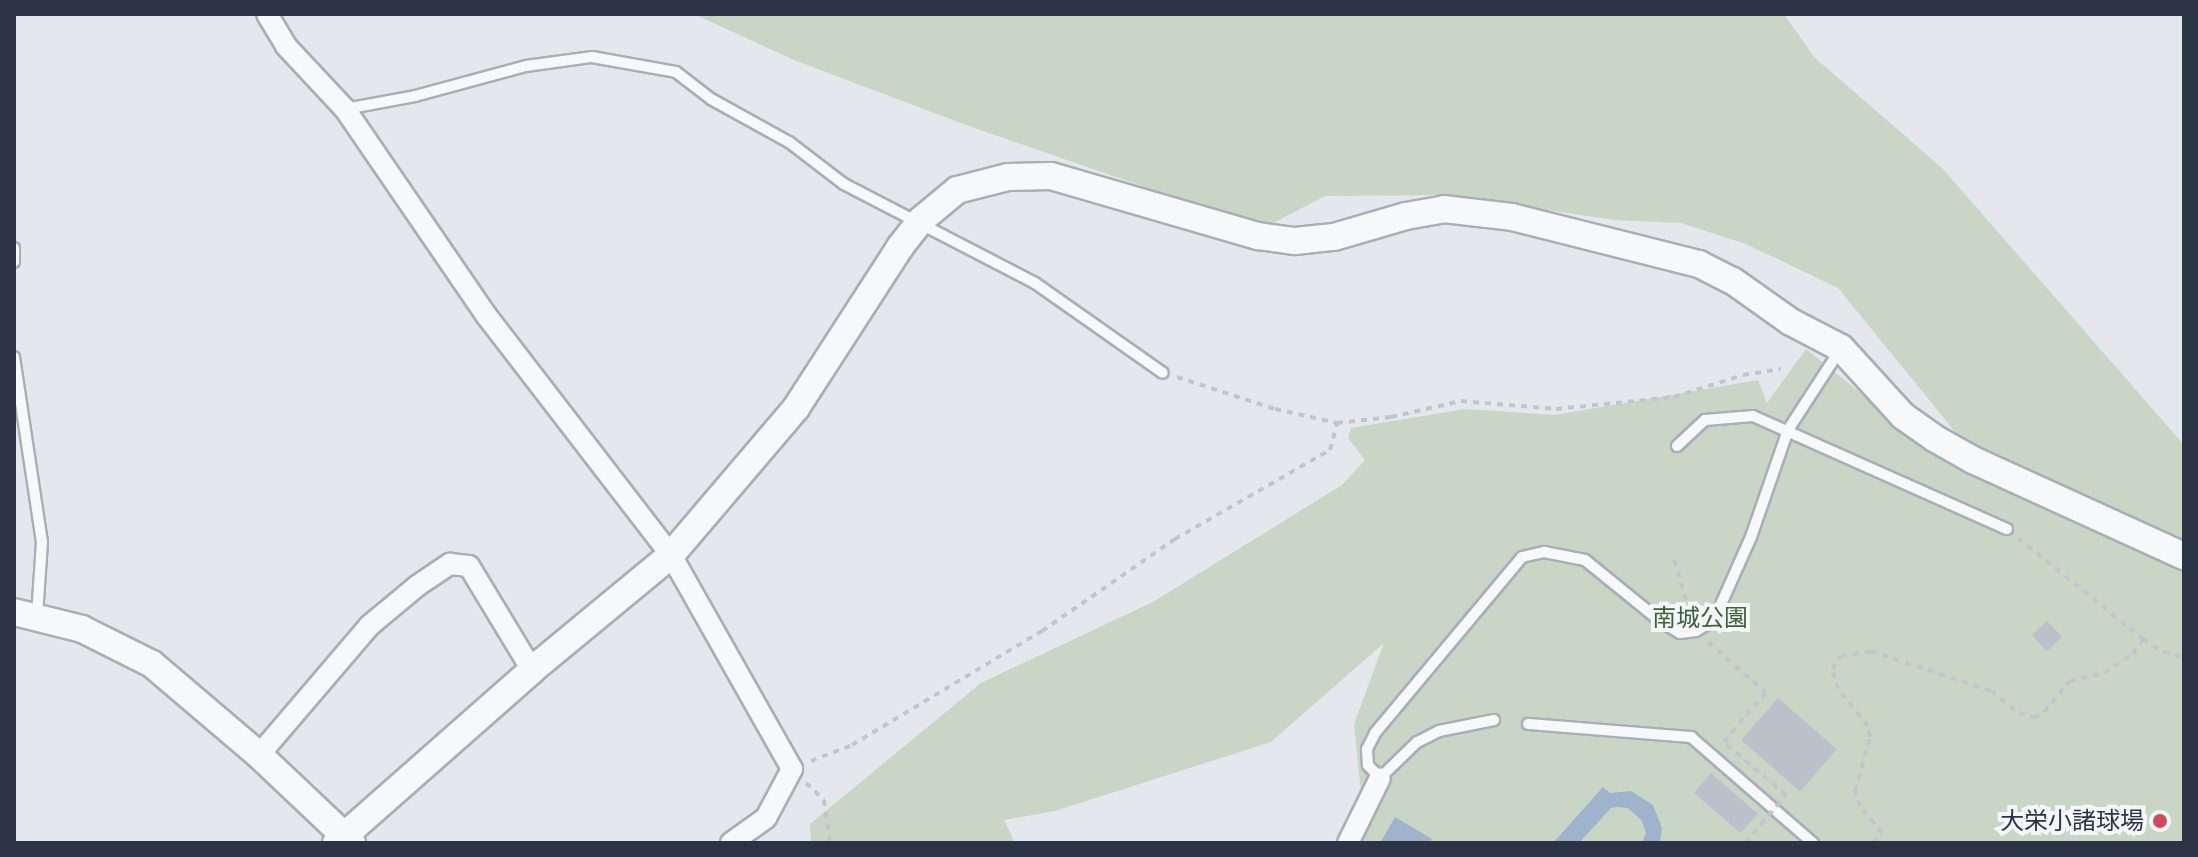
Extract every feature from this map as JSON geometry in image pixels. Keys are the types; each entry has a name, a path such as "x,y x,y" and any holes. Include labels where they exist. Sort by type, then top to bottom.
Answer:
{"street":[{"path":"267,14 286,46 345,109 486,315 671,555 792,769 766,818 731,843"},
{"path":"25,614 82,629 152,664 259,755 344,840 532,670 671,555 796,408 891,260 921,220 957,190 1008,177 1051,176 1258,236 1295,241 1334,237 1406,216 1444,209 1512,217 1699,264 1733,281 1791,322 1841,348 1903,416 1934,438 1973,460 2184,556"},
{"path":"259,755 369,626 417,586 450,564 469,566 532,670"},
{"path":"1348,843 1380,778"}],"lane":[{"path":"345,109 415,96 526,66 592,57 676,72 711,99 789,142 844,184 921,220 1035,283 1163,373"},
{"path":"14,248 14,262"},
{"path":"1494,720 1459,725 1428,736 1417,742 1380,778 1368,765 1367,749 1375,733 1522,557 1544,552 1585,560 1660,621 1680,633 1696,631 1714,620 1751,537 1788,430 1841,348"},
{"path":"14,357 42,542 25,614"},
{"path":"1677,446 1705,420 1753,416 2007,529"},
{"path":"1528,724 1691,737 1813,843"}],"path":[{"path":"1163,373 1275,409 1337,423 1391,417 1461,401 1556,409 1674,397 1743,375 1781,369"},
{"path":"830,843 824,800 792,769 852,745 1042,631 1175,539 1330,450 1337,423"},
{"path":"2007,529 2143,639 2164,652 2184,657"},
{"path":"1674,560 1696,631"},
{"path":"1873,843 1882,833 1860,806 1855,791 1870,737 1868,726 1838,689 1832,669 1841,656 1871,651 1991,691 2019,713 2034,718 2044,712 2070,681 2104,673 2133,654 2143,639"},
{"path":"1718,651 1766,693 1724,742 1786,795 1745,843"}],"green space":[{"name":"南城公園","path":"694,14 1784,14 1814,57 1942,168 2184,445 2184,843 1348,843 1363,811 1354,724 1384,643 1271,742 1055,811 1004,820 1015,843 811,843 810,824 981,683 1153,602 1342,485 1365,460 1348,438 1351,428 1465,409 1555,415 1758,380 1767,403 1806,349 1930,449 1978,471 1952,428 1838,288 1746,244 1681,223 1614,220 1448,195 1325,196 1263,228 966,125 794,60"}],"water":[{"path":"1603,787 1610,793 1631,791 1653,805 1662,828 1660,843 1642,843 1646,833 1642,821 1628,808 1617,807 1611,808 1579,843 1553,843"},
{"path":"1395,817 1432,839 1429,843 1380,843"}],"building":[{"path":"2047,621 2062,637 2047,651 2032,635"},
{"path":"1778,698 1837,749 1800,791 1741,740"},
{"path":"1711,773 1758,814 1741,833 1694,793"}],"place":[{"name":"大栄小諸球場","path":"2160,821"}]}
